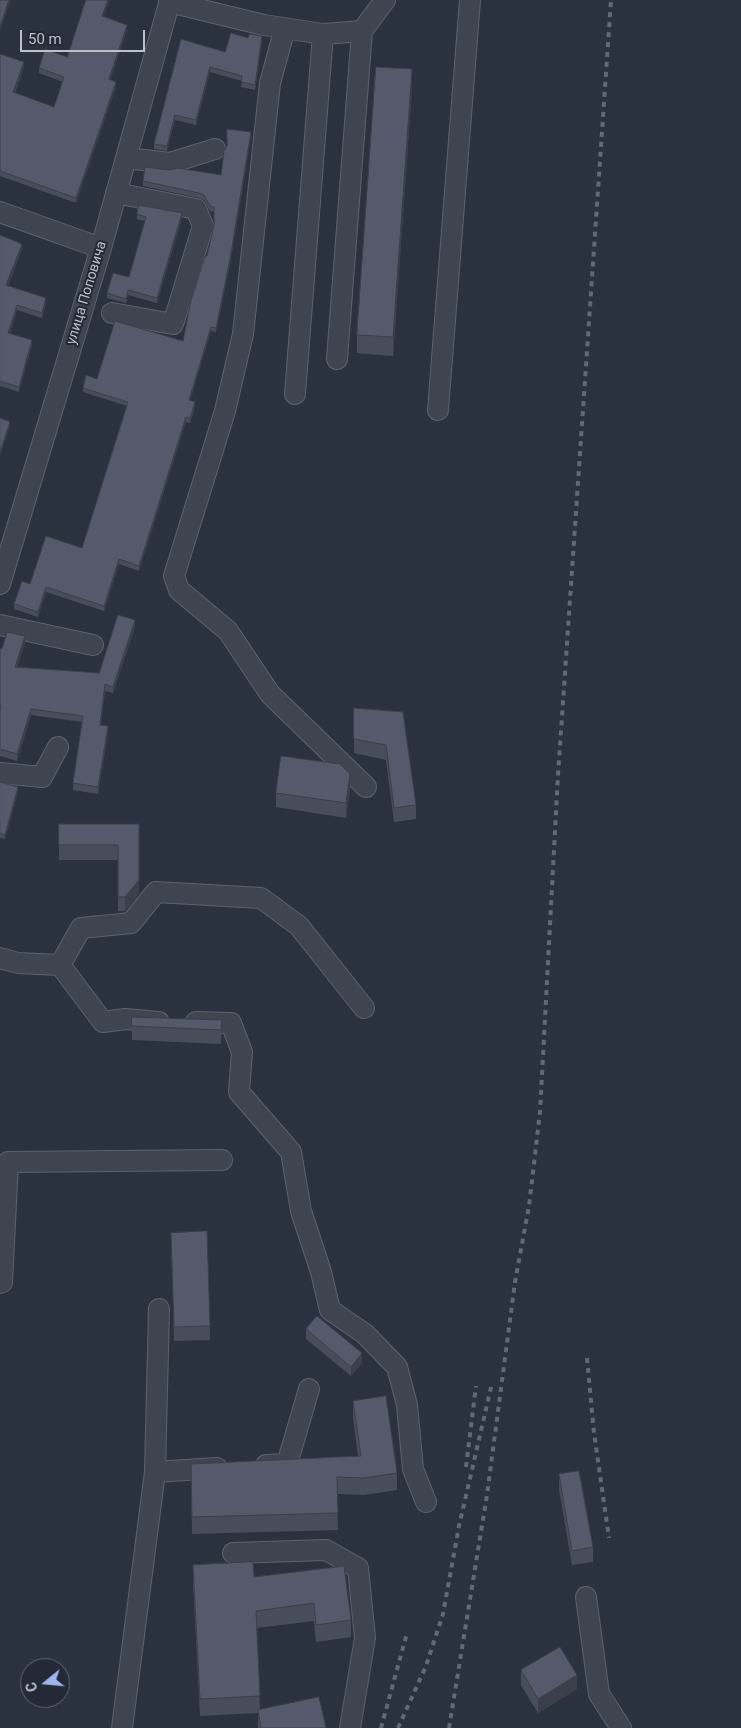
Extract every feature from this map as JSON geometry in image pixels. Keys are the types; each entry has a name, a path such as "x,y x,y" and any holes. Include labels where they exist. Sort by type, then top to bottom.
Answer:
{"street":[{"path":"337,359 362,31 385,0"},
{"path":"438,410 470,0"},
{"path":"170,1 285,28 323,34 362,31"},
{"name":"улица Поповича","path":"0,584 101,248 170,1"},
{"path":"285,28 270,83 244,334 224,411 174,576 179,590 228,630 270,694 366,787"},
{"path":"295,394 323,34"},
{"path":"126,158 170,163 215,149"},
{"path":"112,313 172,324 203,226 196,209 116,193"},
{"path":"0,212 101,248"},
{"path":"0,625 93,645"},
{"path":"0,773 42,777 58,747"},
{"path":"60,966 82,928 131,923 156,892 261,898 299,926 364,1008"},
{"path":"0,958 18,964 60,966 103,1022 125,1019 231,1023 242,1052 238,1092 291,1152 301,1211 321,1272 330,1310 365,1334 397,1367 407,1405 413,1469 426,1502"},
{"path":"0,1283 2,1282 8,1162 222,1160"},
{"path":"122,1728 155,1472 159,1309"},
{"path":"155,1472 287,1464 309,1389"},
{"path":"233,1553 326,1550 358,1568 365,1638 350,1728"},
{"path":"586,1597 599,1694 621,1728"}],"building":[{"path":"0,0 9,0 0,26"},
{"path":"86,0 108,0 102,16 127,25 109,79 116,82 76,198 0,171 0,54 24,62 13,92 54,107 64,77 39,68 45,49 67,57"},
{"path":"231,33 248,38 249,34 262,36 255,85 241,82 242,76 210,67 196,120 175,115 167,146 154,144 181,39 225,52"},
{"path":"376,67 412,69 393,337 357,335"},
{"path":"227,129 251,132 230,259 216,328 211,327 189,400 195,402 190,418 186,417 139,566 119,559 104,606 46,587 38,612 14,604 22,581 30,584 46,536 82,548 128,402 83,388 86,375 97,379 115,321 183,341 191,300 205,256 207,256 214,225 214,207 210,206 204,195 199,193 143,181 145,167 169,170 178,168 221,175 224,151 227,146"},
{"path":"139,205 182,213 157,298 128,290 126,299 107,293 113,273 129,277 146,217 137,214"},
{"path":"0,235 22,244 6,285 46,298 42,313 17,305 8,333 32,340 19,387 0,381"},
{"path":"0,418 10,422 0,452"},
{"path":"118,615 135,620 113,687 105,684 100,725 108,726 98,787 73,783 83,716 31,709 17,754 0,749 0,648 2,649 7,632 25,636 15,667 99,673"},
{"path":"354,708 403,712 416,805 394,808 386,745 354,739"},
{"path":"281,756 340,764 350,774 346,803 276,793"},
{"path":"0,782 18,787 5,835 0,833"},
{"path":"59,824 139,824 139,880 125,897 118,897 118,845 59,845"},
{"path":"132,1017 222,1020 221,1030 132,1026"},
{"path":"207,1231 210,1326 174,1327 171,1233"},
{"path":"317,1316 362,1353 351,1367 306,1329"},
{"path":"386,1396 397,1473 364,1478 337,1477 338,1513 192,1517 191,1464 361,1456 353,1401"},
{"path":"579,1471 593,1547 572,1551 559,1474"},
{"path":"253,1562 254,1577 344,1566 351,1620 316,1625 314,1603 256,1611 260,1696 200,1699 193,1565"},
{"path":"560,1647 577,1675 538,1699 521,1670"},
{"path":"319,1697 326,1728 261,1728 258,1710"}],"railway":[{"path":"449,1728 487,1495 515,1282 529,1206 540,1112 558,775 611,0"},
{"path":"587,1358 594,1433 609,1538"},
{"path":"398,1728 426,1666 443,1614 459,1526 492,1383"},
{"path":"466,1467 476,1386"},
{"path":"381,1728 407,1633"}]}
